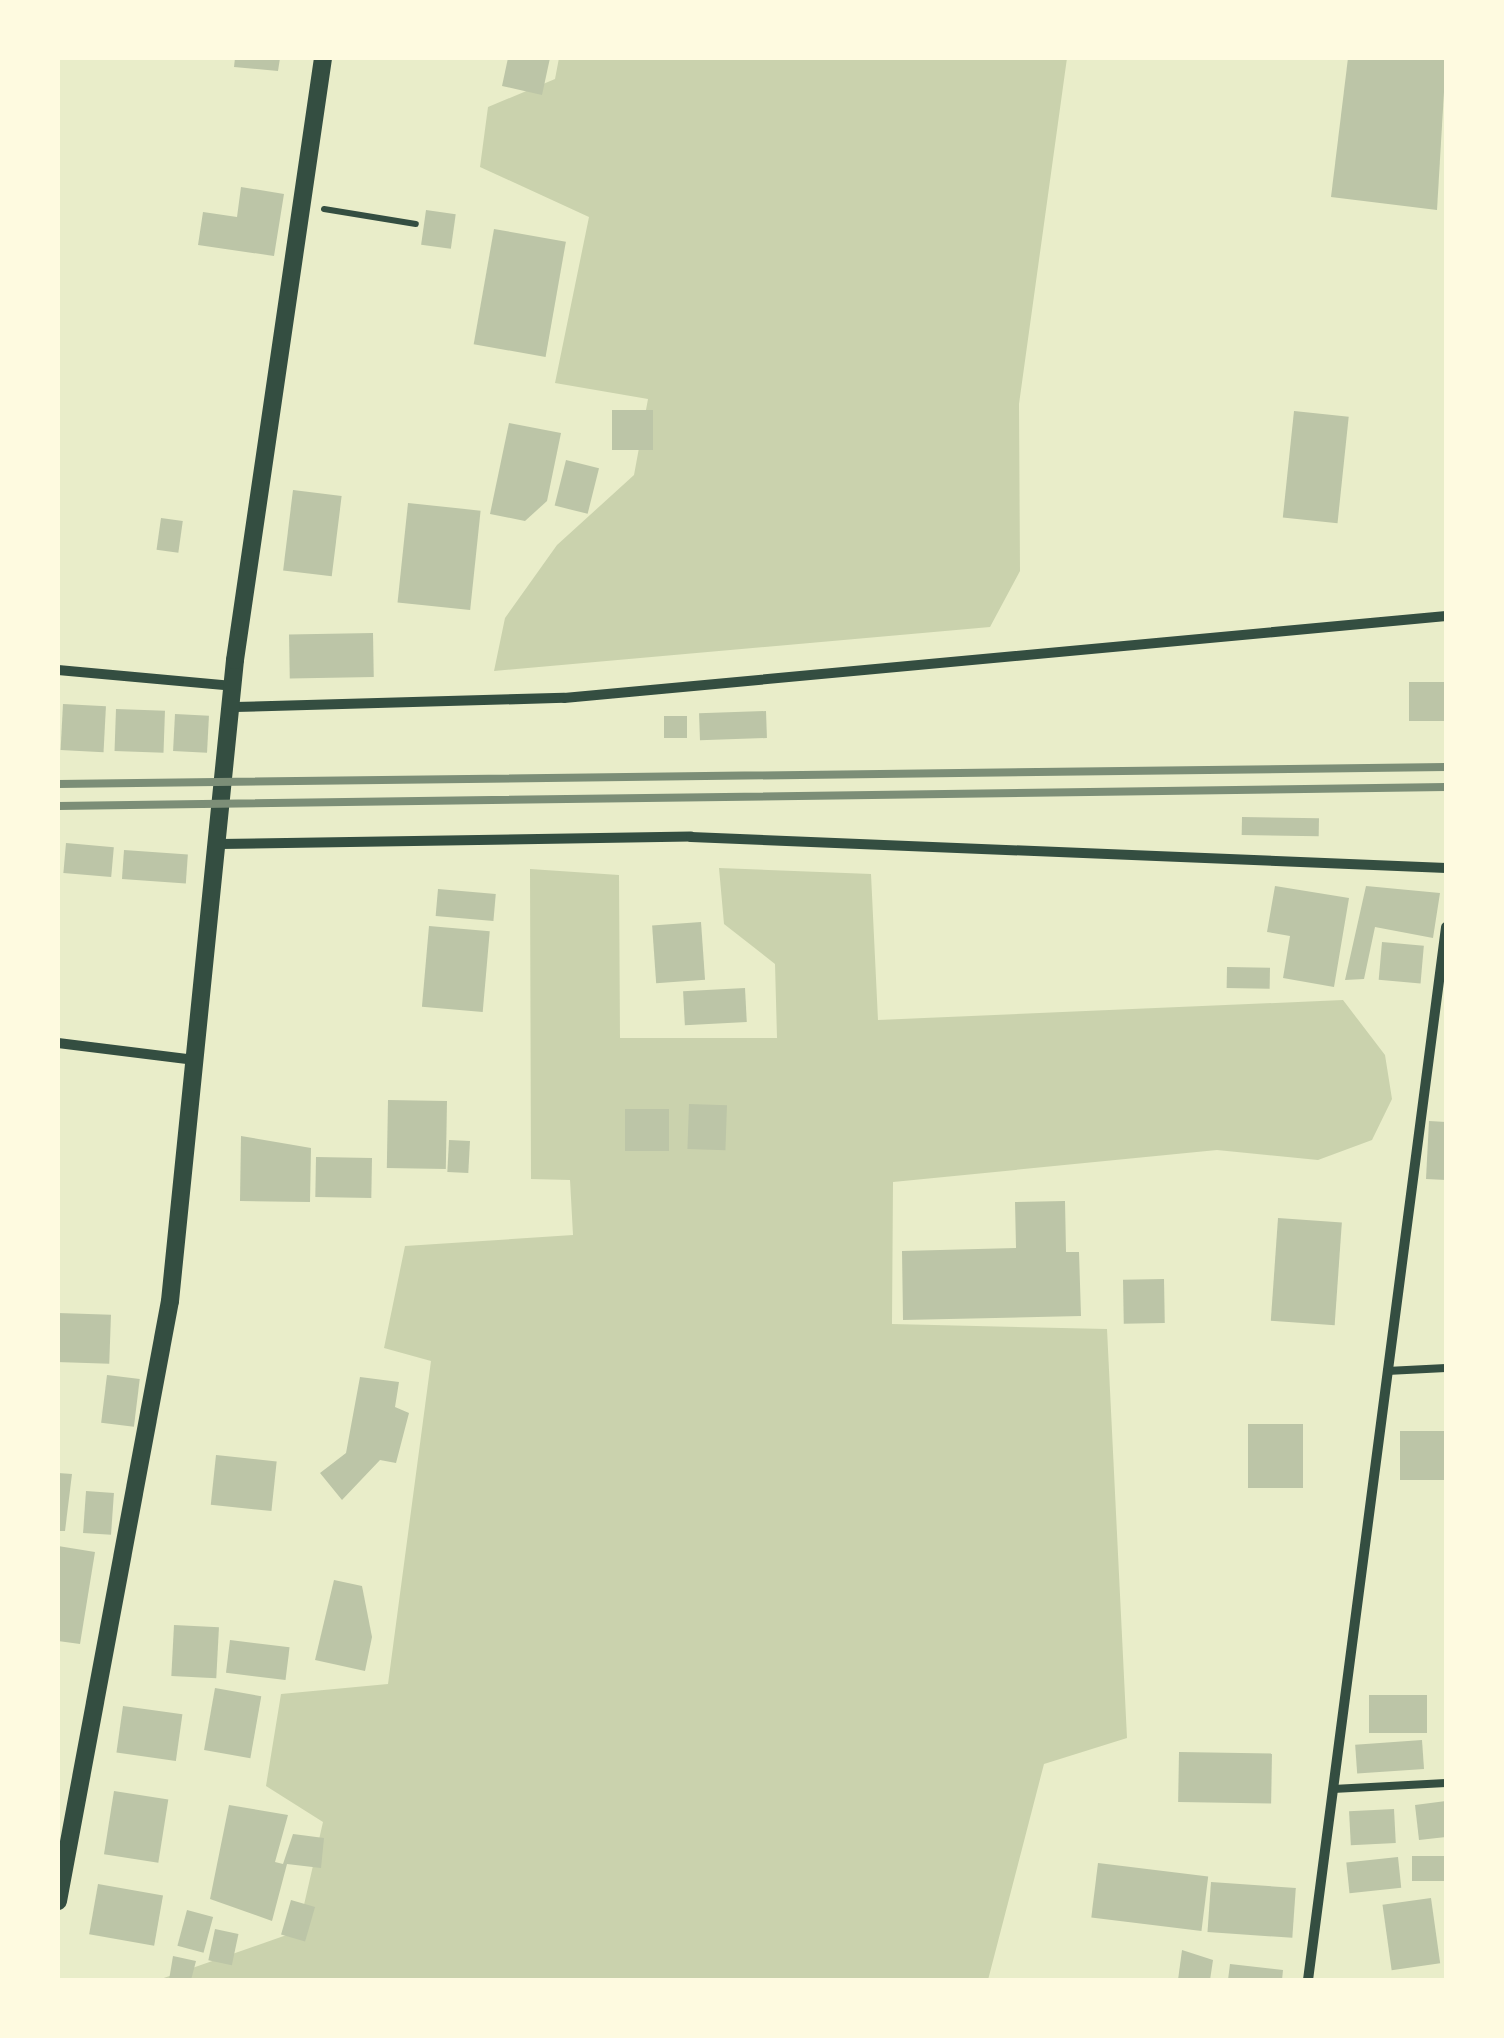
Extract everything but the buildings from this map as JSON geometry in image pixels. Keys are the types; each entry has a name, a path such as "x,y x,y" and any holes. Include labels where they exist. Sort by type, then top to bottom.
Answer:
{"street":[{"path":"58,1901 150,1432 198,1060 235,686 323,58"},
{"path":"235,707 564,698 1446,616"},
{"path":"58,670 235,686"},
{"path":"220,844 691,837 1446,868"},
{"path":"1308,1980 1446,926"},
{"path":"58,1044 198,1060"}],"lane":[{"path":"1386,1371 1446,1368"},
{"path":"1333,1789 1446,1783"}],"path":[{"path":"303,205 416,224"}],"green space":[{"path":"559,58 1067,58 1019,404 1020,571 990,627 494,671 505,618 557,545 634,475 648,399 555,383 589,217 480,167 488,107 555,79"},
{"path":"719,868 871,874 878,1020 1343,1000 1385,1055 1392,1099 1372,1140 1318,1160 1217,1150 893,1182 892,1324 1107,1329 1127,1738 1044,1764 988,1980 158,1980 298,1931 323,1822 266,1786 281,1694 388,1684 431,1361 384,1348 405,1246 573,1235 570,1180 531,1179 530,869 619,875 620,1038 777,1038 775,964 724,924"}],"railway":[{"path":"58,784 1446,767"},
{"path":"58,806 1446,787"}]}
